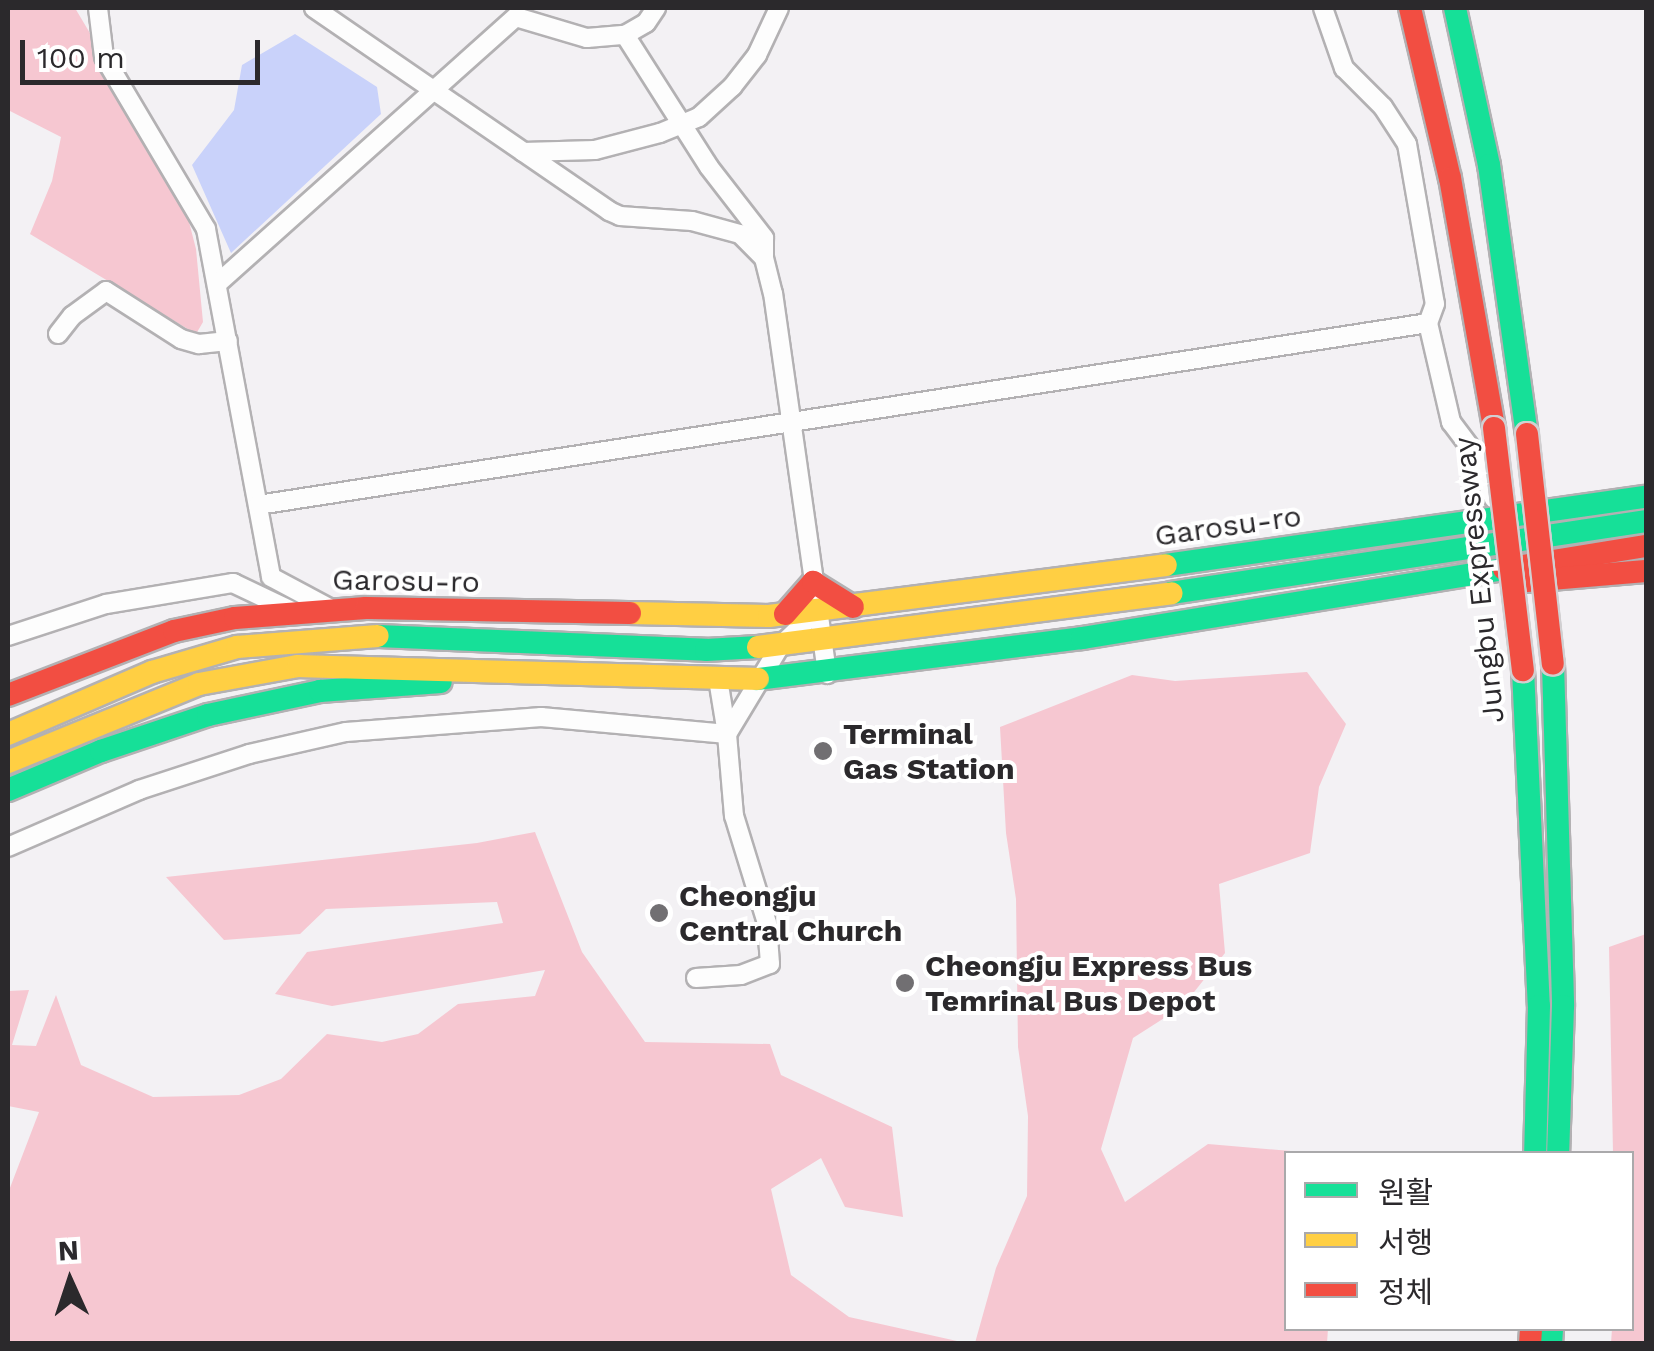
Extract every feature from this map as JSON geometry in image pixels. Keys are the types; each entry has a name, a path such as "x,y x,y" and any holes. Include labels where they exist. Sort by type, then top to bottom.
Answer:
{"main road":[{"name":"Jungbu Expressway","path":"1410,8 1450,178 1494,428 1523,670 1539,1006 1535,1151"},
{"name":"Jungbu Expressway","path":"1455,8 1489,164 1527,434 1553,664 1563,1006 1558,1151"},
{"name":"Garosu-ro","path":"8,696 174,631 292,612 786,614 1646,497"},
{"name":"Garosu-ro","path":"8,734 152,672 237,647 302,638 375,636 706,650 780,646 1646,521"},
{"path":"8,762 163,698 253,672 372,665 758,680 827,674 1082,638 1646,546"},
{"path":"1377,589 1646,571"},
{"path":"786,614 813,582 853,607"},
{"path":"8,790 173,724 281,699 373,686 527,682 595,674"}],"street":[{"path":"98,8 104,57 206,229 271,577 332,610"},
{"path":"314,8 620,216 692,221 740,234 764,258"},
{"path":"490,39 502,8"},
{"path":"217,284 516,17 587,38 625,35 646,23 656,8"},
{"path":"522,152 595,150 684,124 708,111 757,55 779,8"},
{"path":"1323,8 1344,68 1384,107 1412,160 1435,304 1428,323 1451,422 1473,451 1501,518"},
{"path":"625,35 709,166 764,238 827,674"},
{"path":"58,334 72,316 106,290 181,339 200,344 228,341"},
{"path":"258,506 790,419 1428,323"},
{"path":"8,636 106,604 233,582 292,612"},
{"path":"727,734 780,646 817,611"},
{"path":"696,978 741,975 770,964 768,923 734,816 718,679"},
{"path":"8,848 158,783 249,754 346,732 541,717 727,734"}],"shaded area":[{"path":"8,8 75,8 179,183 196,249 203,322 196,334 30,234 52,181 61,137 8,110"},
{"path":"1307,672 1346,724 1319,787 1310,853 1219,884 1225,953 1183,1006 1133,1038 1101,1149 1125,1202 1208,1144 1291,1151 1284,1151 1284,1331 1328,1331 1327,1343 975,1343 996,1268 1027,1196 1028,1116 1018,1047 1016,899 1006,833 1000,727 1132,675 1175,681"},
{"path":"535,832 582,952 645,1042 770,1044 781,1075 892,1127 903,1217 845,1207 821,1158 771,1189 791,1275 849,1317 966,1343 8,1343 8,1193 39,1112 8,1106 8,991 29,990 12,1045 36,1046 56,995 81,1065 153,1097 239,1095 281,1079 327,1034 382,1042 418,1034 458,1004 535,996 545,970 332,1006 275,994 307,952 503,923 497,902 326,909 300,934 224,940 166,877 477,843"},
{"path":"1646,934 1646,1343 1611,1343 1612,1331 1634,1331 1634,1151 1613,1151 1609,947"}],"water":[{"path":"295,34 377,87 381,114 231,253 192,165 234,110 242,65"}],"traffic: fast":[{"path":"1455,8 1489,165 1527,434"},
{"path":"1166,565 1646,497"},
{"path":"1171,593 1646,521"},
{"path":"758,679 1082,638 1504,569"},
{"path":"378,636 706,650 758,647"},
{"path":"1553,664 1563,1006 1558,1151"},
{"path":"1523,670 1539,1006 1535,1151"},
{"path":"8,790 101,751 208,715 320,691 441,682"},
{"path":"1551,1344 1552,1331"}],"traffic: slow":[{"path":"630,613 769,616 1166,565"},
{"path":"758,647 1171,593"},
{"path":"8,734 152,672 237,647 378,636"},
{"path":"8,762 199,684 298,666 758,679"}],"traffic: jam":[{"path":"1410,8 1450,178 1494,428"},
{"path":"1494,428 1523,670"},
{"path":"1527,434 1553,664"},
{"path":"1504,569 1646,546"},
{"path":"1527,581 1646,571"},
{"path":"785,614 813,582 853,607"},
{"path":"8,695 174,631 235,618 366,608 630,613"},
{"path":"1530,1344 1531,1331"}],"place":[{"name":"Terminal Gas Station","path":"823,751"},
{"name":"Cheongju Central Church","path":"659,913"},
{"name":"Cheongju Express Bus Temrinal Bus Depot","path":"905,983"}]}
